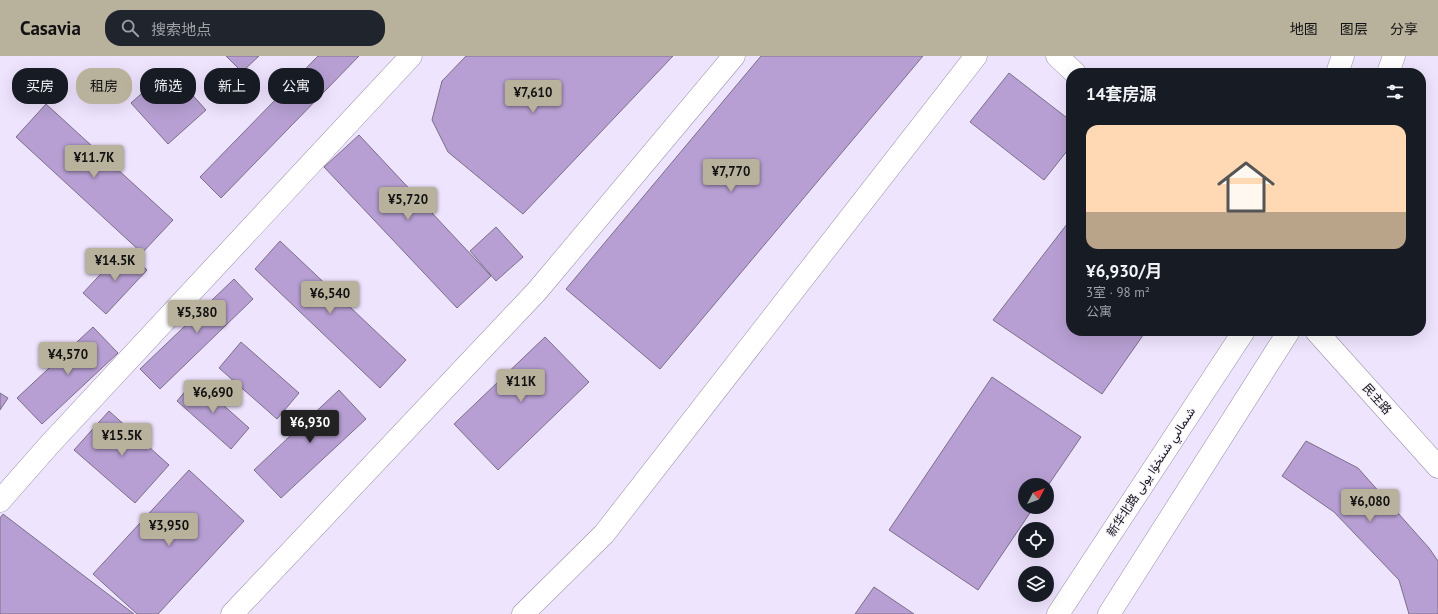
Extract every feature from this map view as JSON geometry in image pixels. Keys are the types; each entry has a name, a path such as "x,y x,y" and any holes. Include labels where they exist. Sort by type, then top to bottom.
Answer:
{"street":[{"path":"0,501 61,432 411,56"},
{"path":"232,614 537,291 734,56"},
{"path":"523,614 604,534 976,56"},
{"path":"1057,56 1070,68"},
{"path":"1339,68 1343,56"},
{"path":"1390,68 1394,56"},
{"name":"新华北路 شىمالىي شىنخۇا يولى","path":"1058,614 1241,336"},
{"path":"1109,614 1286,336"},
{"name":"民主路","path":"1320,336 1438,467"}],"building":[{"path":"226,56 259,56 246,68 238,68"},
{"path":"318,56 359,56 324,92 324,68 306,68"},
{"path":"466,56 673,56 523,214 448,152 432,120 442,81"},
{"path":"761,56 923,56 660,369 566,289"},
{"path":"1009,73 1066,117 1066,152 1044,180 970,122"},
{"path":"140,95 140,104 196,104 196,99 206,110 168,144 132,104"},
{"path":"46,104 173,220 142,253 16,137"},
{"path":"271,104 312,104 221,198 200,177"},
{"path":"359,135 491,276 457,308 324,167"},
{"path":"1066,225 1066,336 1143,336 1102,394 993,320"},
{"path":"496,227 523,257 496,281 470,251"},
{"path":"280,241 406,360 380,388 255,269"},
{"path":"124,249 147,270 106,314 83,293"},
{"path":"234,279 253,299 160,389 140,369"},
{"path":"93,327 118,353 42,424 17,398"},
{"path":"545,337 589,382 498,470 454,424"},
{"path":"241,342 299,393 277,419 219,368"},
{"path":"992,377 1081,437 1053,478 1018,478 1018,514 1029,514 1024,522 1018,522 1018,531 978,590 889,530"},
{"path":"195,380 249,428 231,449 177,401"},
{"path":"339,390 366,419 281,498 254,470"},
{"path":"0,393 8,398 0,410"},
{"path":"109,411 169,465 135,503 74,450"},
{"path":"1306,441 1358,468 1429,548 1438,561 1438,614 1409,614 1399,580 1334,512 1282,476"},
{"path":"189,470 244,521 158,614 137,614 93,574"},
{"path":"3,514 134,614 0,614 0,518"},
{"path":"874,587 914,614 855,614"}]}
